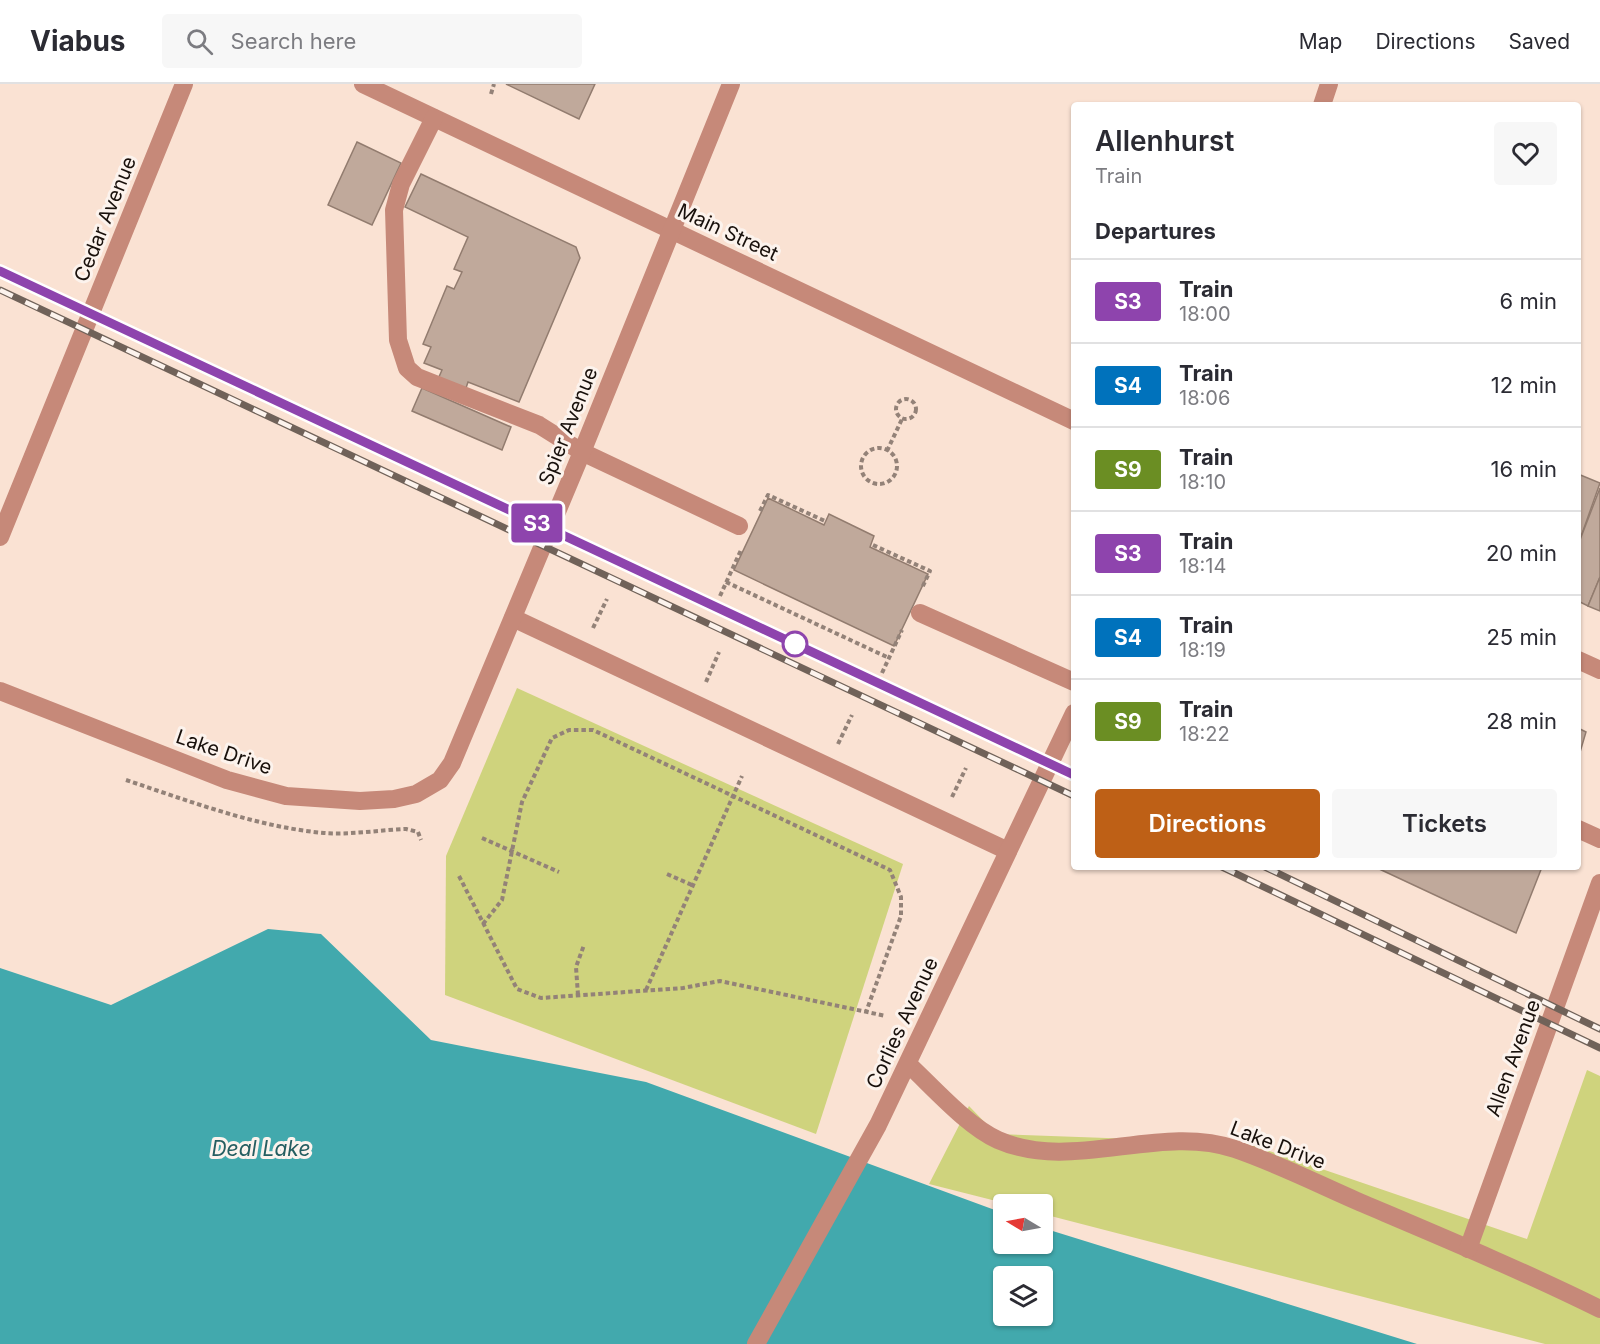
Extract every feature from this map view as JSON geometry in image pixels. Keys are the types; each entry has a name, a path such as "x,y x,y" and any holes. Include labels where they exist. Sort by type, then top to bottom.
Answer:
{"street":[{"name":"Cedar Avenue","path":"0,537 183,84"},
{"name":"Main Street","path":"363,84 1071,420"},
{"name":"Spier Avenue","path":"440,780 452,763 513,618 731,84"},
{"path":"1323,102 1329,84"},
{"path":"434,118 401,184 394,210 398,340 401,356 407,368 417,377 522,418 582,452 739,526"},
{"path":"920,613 1071,681"},
{"path":"513,618 1008,851"},
{"path":"1581,661 1600,670"},
{"name":"Lake Drive","path":"0,691 227,780 286,796 360,801 394,799 416,794 440,780"},
{"name":"Corlies Avenue","path":"756,1344 878,1125 1008,851 1071,726"},
{"path":"1581,830 1600,839"},
{"name":"Allen Avenue","path":"1468,1249 1594,915 1600,883"},
{"name":"Lake Drive","path":"908,1064 975,1125 998,1140 1031,1149 1071,1150 1186,1140 1220,1145 1468,1249 1600,1309"}],"path":[{"path":"491,94 494,84"},
{"path":"904,398 912,398 916,405 916,412 908,419 902,418 896,411 896,404 904,398"},
{"path":"887,450 902,418"},
{"path":"887,450 896,464 895,475 880,484 868,481 861,471 862,458 870,451 887,450"},
{"path":"726,582 889,658"},
{"path":"583,651 607,599"},
{"path":"483,924 502,900 522,802 552,738 569,730 593,730 890,870 901,897 901,916 866,1012"},
{"path":"646,990 742,776"},
{"path":"482,838 560,872"},
{"path":"667,874 692,885"},
{"path":"459,876 517,989 541,998 646,990 720,981 886,1016"},
{"path":"578,995 576,967 585,945"}],"green space":[{"path":"517,688 903,864 816,1134 445,995 446,856"},
{"path":"1587,1070 1600,1076 1600,1344 1545,1344 1053,1217 1053,1194 993,1194 993,1200 929,1184 969,1106 996,1134 1246,1143 1527,1239"}],"water":[{"name":"Deal Lake","path":"268,929 321,934 431,1040 646,1082 993,1209 993,1254 1053,1254 1053,1231 1417,1344 0,1344 0,968 111,1005"}],"building":[{"path":"506,84 595,84 579,119"},
{"path":"357,142 401,163 372,225 328,205"},
{"path":"421,174 576,247 580,258 519,402 468,382 465,391 438,379 442,370 424,363 431,347 423,344 447,286 454,289 462,272 454,269 468,237 405,207"},
{"path":"422,388 511,427 502,450 412,411"},
{"path":"1581,475 1600,483 1581,537"},
{"path":"1600,488 1600,577 1588,606 1581,602 1581,537"},
{"path":"768,498 824,525 829,514 874,536 870,547 928,574 894,646 734,570"},
{"path":"1600,577 1600,611 1588,606"},
{"path":"1581,730 1586,732 1581,749"},
{"path":"1381,870 1541,870 1516,933"}],"railway":[{"path":"0,271 1071,774"},
{"path":"0,290 1071,795"},
{"path":"1228,870 1600,1048"},
{"path":"1271,870 1600,1029"}],"train":[{"name":"S3","path":"0,271 1071,774"}]}
